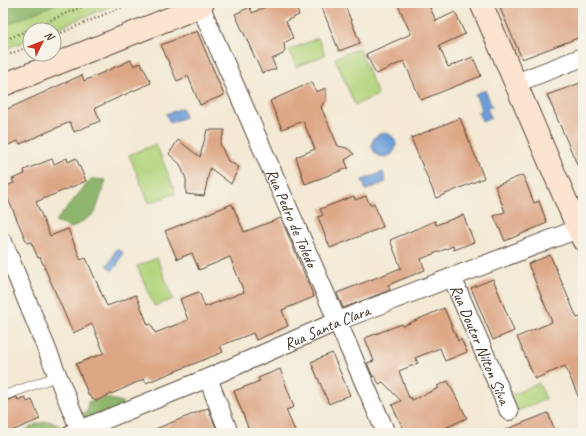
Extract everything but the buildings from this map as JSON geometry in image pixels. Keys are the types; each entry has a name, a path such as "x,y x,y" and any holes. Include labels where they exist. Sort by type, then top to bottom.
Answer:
{"main road":[{"path":"62,50 175,3"},
{"path":"481,3 581,232"},
{"path":"3,85 201,4"},
{"path":"3,74 32,62"}],"street":[{"name":"Rua Pedro de Toledo","path":"201,4 386,433"},
{"path":"516,83 583,57"},
{"name":"Rua Santa Clara","path":"78,432 208,378 338,321 452,277 581,232"},
{"path":"3,242 58,376 78,432"},
{"name":"Rua Doutor Nilton Silva","path":"452,277 509,411"},
{"path":"208,378 229,433"}],"lane":[{"path":"3,396 58,376"}],"path":[{"path":"3,41 90,3"},
{"path":"62,33 131,3"},
{"path":"3,57 22,49"}],"green space":[{"path":"3,3 119,3 62,26 62,22 22,22 22,42 3,50"},
{"path":"3,3 58,3 3,26"},
{"path":"318,38 325,55 296,67 289,50"},
{"path":"359,48 378,95 355,105 335,58"},
{"path":"156,144 176,193 149,203 129,155"},
{"path":"91,179 106,180 95,213 72,228 55,222"},
{"path":"157,258 173,299 154,306 137,266"},
{"path":"539,383 546,399 516,412 509,396"},
{"path":"103,397 122,402 124,420 109,426 104,433 78,433 79,413 87,413 88,402"},
{"path":"49,421 68,430 67,433 21,433 36,424"}],"water":[{"path":"485,90 492,106 487,109 491,117 482,121 478,112 482,110 475,94"},
{"path":"182,108 185,117 170,123 166,114"},
{"path":"379,133 389,133 396,140 396,150 389,157 379,157 372,150 372,140"},
{"path":"383,172 386,182 366,190 362,180"},
{"path":"116,249 123,252 117,266 112,271 107,265"}]}
